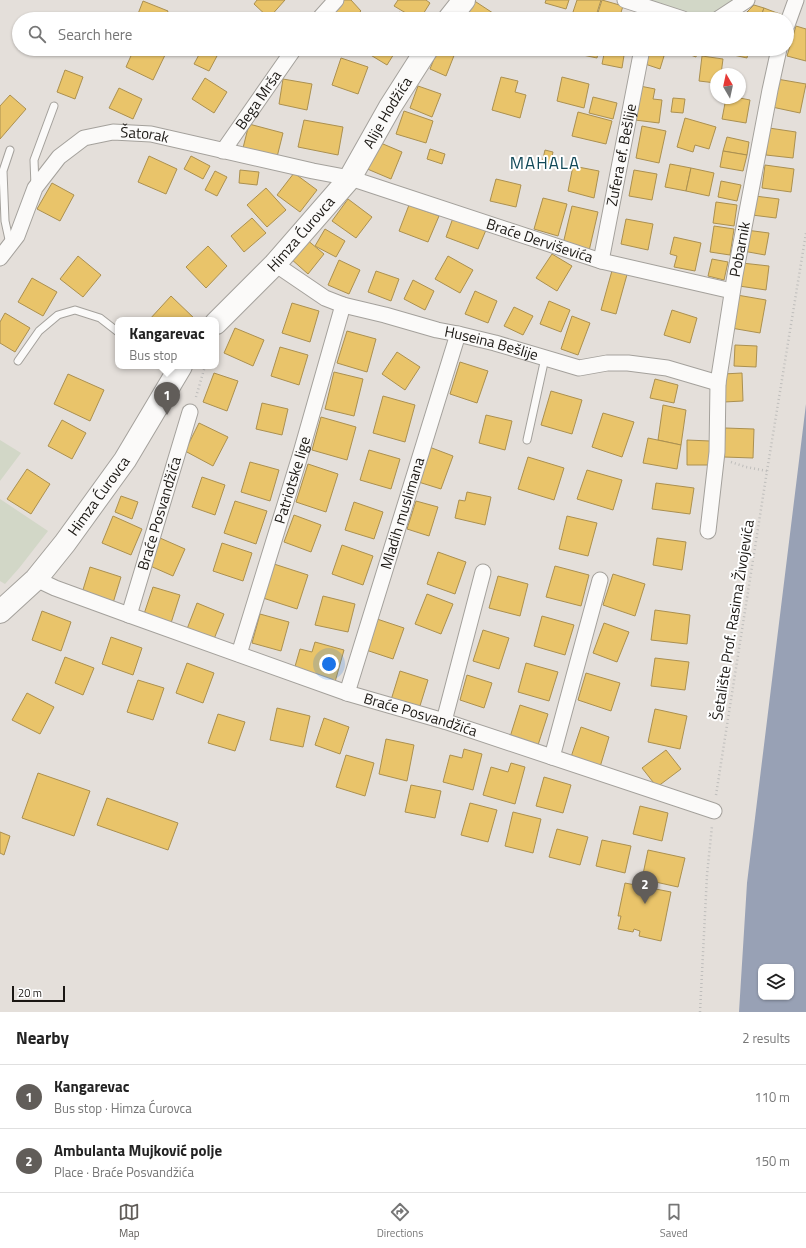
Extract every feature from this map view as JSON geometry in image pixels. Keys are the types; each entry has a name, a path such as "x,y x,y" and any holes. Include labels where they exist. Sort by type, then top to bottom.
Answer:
{"main road":[{"path":"455,12 464,0"},
{"name":"Alije Hodžića","path":"350,178 390,107 423,56"},
{"name":"Himza Ćurovca","path":"219,320 275,264 350,178"},
{"name":"Himza Ćurovca","path":"0,612 36,579 65,543 125,460 177,369"}],"street":[{"path":"325,12 336,0"},
{"path":"625,0 646,12"},
{"path":"730,12 747,0"},
{"path":"792,12 796,0"},
{"name":"Bega Mrša","path":"223,151 289,56"},
{"name":"Zufera ef. Bešlije","path":"601,261 641,56"},
{"name":"Pobarnik","path":"708,530 717,452 718,383 732,291 777,56"},
{"name":"Šatorak","path":"0,258 17,236 35,188 59,157 84,138 113,132 150,134 350,178"},
{"name":"Braće Derviševića","path":"350,178 601,261 732,291"},
{"name":"Huseina Bešlije","path":"275,264 325,298 343,305 437,330 495,343 579,368 607,363 628,363 667,368 718,383"},
{"name":"Patriotske lige","path":"239,654 300,456 343,305"},
{"name":"Mladih muslimana","path":"347,693 458,334"},
{"name":"Braće Posvandžića","path":"129,615 190,412"},
{"path":"444,721 483,572"},
{"name":"Braće Posvandžića","path":"36,579 55,588 347,693 444,721 714,811"},
{"path":"552,757 600,580"}],"lane":[{"path":"35,188 34,160 54,106"},
{"path":"10,150 3,171 5,221 10,244"},
{"path":"18,361 39,331 58,315 75,310 100,318 115,330"},
{"path":"527,440 545,358"}],"path":[{"name":"Šetalište Prof. Rasima Živojevića","path":"700,1012 707,875 714,811 806,233"},
{"path":"190,412 205,369"},
{"path":"717,452 730,462 767,471"}],"green space":[{"path":"629,0 747,0 727,12 663,12"},
{"path":"0,440 21,453 0,481"},
{"path":"0,499 48,531 5,584 0,581"}],"water":[{"path":"806,404 806,1012 739,1012 747,883"}],"building: Homes":[{"path":"257,0 285,0 274,12 263,12 254,4"},
{"path":"344,0 351,0 361,11 360,12 331,12"},
{"path":"398,0 426,0 430,3 424,12 404,12 394,6"},
{"path":"473,0 491,12 465,12"},
{"path":"546,0 569,0 566,9 545,3"},
{"path":"577,0 601,0 597,12 573,12"},
{"path":"602,0 623,6 621,12 598,12"},
{"path":"143,1 168,11 168,12 139,12"},
{"path":"754,5 764,8 762,12 747,12"},
{"path":"764,8 774,12 763,12"},
{"path":"796,26 806,29 806,61 787,56 794,56 794,33"},
{"path":"131,56 165,56 153,80 126,67"},
{"path":"198,56 217,56 209,71 194,64"},
{"path":"372,56 393,56 387,65"},
{"path":"435,56 454,56 446,76 430,69"},
{"path":"604,56 624,56 622,68 602,64"},
{"path":"647,56 664,56 660,69 645,64"},
{"path":"702,56 723,59 722,68 710,68 710,82 699,81"},
{"path":"341,58 368,67 358,94 332,85"},
{"path":"65,70 83,77 75,99 57,92"},
{"path":"501,77 518,81 515,92 526,95 520,118 492,110"},
{"path":"562,77 589,84 584,108 557,101"},
{"path":"205,78 227,92 214,113 192,99"},
{"path":"283,79 312,84 307,110 279,104"},
{"path":"777,79 806,84 800,113 772,107"},
{"path":"418,86 441,94 432,117 410,108"},
{"path":"640,86 655,89 653,99 662,100 659,123 635,120"},
{"path":"119,88 142,99 133,119 109,108"},
{"path":"10,95 26,109 0,139 0,106"},
{"path":"593,97 617,103 613,119 589,113"},
{"path":"673,98 685,99 683,113 671,112"},
{"path":"746,99 750,100 746,123 722,119 725,104 746,104"},
{"path":"404,111 433,121 426,143 396,134"},
{"path":"578,112 612,121 606,144 572,136"},
{"path":"685,118 716,127 709,149 695,145 693,152 677,147"},
{"path":"304,120 343,127 338,155 298,147"},
{"path":"249,124 283,133 277,157 243,148"},
{"path":"642,126 666,131 659,163 636,158"},
{"path":"769,128 796,132 793,158 766,155"},
{"path":"727,137 749,142 747,155 723,151"},
{"path":"376,141 402,152 391,179 365,168"},
{"path":"430,149 445,154 442,164 427,159"},
{"path":"545,150 553,152 550,165 542,163"},
{"path":"723,151 747,155 743,171 720,167"},
{"path":"149,156 177,169 166,194 138,182"},
{"path":"191,156 210,166 203,179 184,169"},
{"path":"670,164 691,168 686,191 665,187"},
{"path":"765,165 794,169 791,192 762,188"},
{"path":"573,166 599,171 594,198 568,191"},
{"path":"691,168 714,173 709,196 686,191"},
{"path":"240,170 259,172 257,185 239,183"},
{"path":"634,170 657,174 652,200 629,196"},
{"path":"215,171 227,177 217,196 205,190"},
{"path":"294,173 317,190 300,212 277,195"},
{"path":"496,179 521,185 516,207 490,201"},
{"path":"721,181 741,185 737,201 718,197"},
{"path":"52,183 74,195 60,221 37,209"},
{"path":"266,188 286,210 267,227 247,205"},
{"path":"755,196 779,199 776,218 752,215"},
{"path":"543,198 567,204 558,236 534,229"},
{"path":"348,199 372,217 356,238 332,221"},
{"path":"716,202 737,205 734,226 713,223"},
{"path":"409,205 439,216 428,242 399,231"},
{"path":"572,206 598,212 589,251 563,244"},
{"path":"252,218 266,233 244,252 231,236"},
{"path":"453,218 486,230 478,249 446,237"},
{"path":"626,219 653,224 648,250 621,244"},
{"path":"714,226 734,229 730,255 710,252"},
{"path":"325,229 345,241 336,257 315,246"},
{"path":"746,230 769,233 765,255 743,251"},
{"path":"674,237 701,243 695,271 674,267 677,256 670,254"},
{"path":"306,239 324,254 308,274 290,258"},
{"path":"208,246 227,266 206,288 186,267"},
{"path":"552,254 572,266 557,291 536,278"},
{"path":"78,256 101,275 83,297 60,279"},
{"path":"448,256 473,270 460,293 435,279"},
{"path":"712,259 728,262 724,280 708,276"},
{"path":"339,260 360,270 349,294 328,285"},
{"path":"742,263 769,266 766,290 739,286"},
{"path":"613,267 628,271 616,314 601,310"},
{"path":"376,271 399,279 391,301 368,292"},
{"path":"32,278 57,292 43,316 18,302"},
{"path":"413,280 434,291 425,310 404,299"},
{"path":"475,291 497,301 488,323 465,314"},
{"path":"737,295 766,300 760,333 731,328"},
{"path":"171,296 193,317 152,317"},
{"path":"549,301 570,310 561,332 540,324"},
{"path":"292,303 319,311 310,342 282,333"},
{"path":"514,307 533,316 523,335 504,326"},
{"path":"672,310 697,318 690,343 664,335"},
{"path":"5,313 30,328 15,352 0,343 0,322"},
{"path":"572,316 590,323 578,355 561,349"},
{"path":"235,328 264,340 253,366 224,353"},
{"path":"347,331 376,339 367,372 337,363"},
{"path":"735,345 757,346 756,367 734,366"},
{"path":"280,347 308,355 299,385 271,376"},
{"path":"397,352 420,367 405,390 382,374"},
{"path":"460,362 488,371 477,403 450,394"},
{"path":"334,372 363,379 354,416 325,409"},
{"path":"214,373 238,381 227,411 203,402"},
{"path":"742,373 743,401 724,402 723,374"},
{"path":"68,374 104,390 90,421 54,404"},
{"path":"655,379 678,385 674,403 650,398"},
{"path":"551,391 582,400 572,434 541,425"},
{"path":"383,396 415,405 405,442 373,433"},
{"path":"262,403 288,409 282,435 256,429"},
{"path":"663,405 686,410 681,445 658,440"},
{"path":"603,413 634,422 622,457 592,447"},
{"path":"486,415 512,421 505,450 479,443"},
{"path":"321,417 356,427 347,460 312,450"},
{"path":"62,420 86,433 72,459 48,446"},
{"path":"199,423 228,437 213,466 185,451"},
{"path":"725,428 754,429 753,458 724,457"},
{"path":"648,438 681,445 677,469 643,463"},
{"path":"687,440 710,441 709,465 687,465"},
{"path":"424,445 453,456 441,489 412,480"},
{"path":"369,450 400,459 391,489 360,480"},
{"path":"528,457 564,468 554,500 518,489"},
{"path":"250,462 279,470 270,501 241,492"},
{"path":"308,464 338,474 326,512 296,502"},
{"path":"27,469 50,484 31,514 7,499"},
{"path":"587,470 622,480 613,510 577,499"},
{"path":"202,477 225,485 215,515 192,507"},
{"path":"656,483 694,488 690,514 652,509"},
{"path":"467,492 491,497 485,525 455,518 459,500 465,501"},
{"path":"121,496 138,502 132,519 115,512"},
{"path":"235,501 267,511 256,544 224,533"},
{"path":"416,501 438,507 429,536 407,529"},
{"path":"354,502 383,512 374,539 345,530"},
{"path":"294,515 321,525 311,552 284,542"},
{"path":"113,516 142,529 131,555 102,543"},
{"path":"567,516 597,523 588,556 559,549"},
{"path":"160,538 185,549 173,576 148,565"},
{"path":"657,538 686,542 682,570 653,565"},
{"path":"222,543 252,553 243,581 213,571"},
{"path":"342,545 373,556 363,585 332,574"},
{"path":"438,552 466,562 455,594 427,584"},
{"path":"274,564 308,575 297,609 263,598"},
{"path":"555,566 589,575 581,606 546,597"},
{"path":"90,567 121,577 113,603 82,593"},
{"path":"613,574 645,584 635,616 603,605"},
{"path":"498,576 528,584 520,616 489,608"},
{"path":"153,587 180,595 171,623 144,614"},
{"path":"427,594 453,604 441,634 415,624"},
{"path":"323,596 355,604 348,632 315,625"},
{"path":"197,603 224,614 214,639 187,629"},
{"path":"655,610 690,615 687,644 651,640"},
{"path":"42,611 71,622 61,651 32,640"},
{"path":"260,614 289,622 281,651 252,643"},
{"path":"542,616 574,625 565,655 534,646"},
{"path":"377,619 404,628 393,659 366,650"},
{"path":"604,623 629,632 617,662 593,653"},
{"path":"483,630 509,638 499,669 473,661"},
{"path":"111,637 142,648 133,675 102,664"},
{"path":"315,642 344,650 335,682 294,670 300,649 312,652"},
{"path":"65,657 94,668 83,695 55,683"},
{"path":"655,658 689,662 685,690 651,686"},
{"path":"187,663 214,673 203,703 176,693"},
{"path":"526,663 558,672 549,701 518,692"},
{"path":"400,671 428,680 419,709 391,700"},
{"path":"586,673 620,683 611,711 578,700"},
{"path":"467,675 492,683 484,708 460,700"},
{"path":"138,680 164,688 153,720 127,712"},
{"path":"27,693 54,707 40,734 12,720"},
{"path":"520,705 548,714 538,745 510,737"},
{"path":"277,708 310,716 303,747 270,740"},
{"path":"655,709 687,716 680,749 648,742"},
{"path":"218,714 245,722 235,751 208,743"},
{"path":"324,718 349,727 340,754 315,745"},
{"path":"581,727 609,737 600,767 571,757"},
{"path":"386,739 414,745 407,781 379,774"},
{"path":"464,749 482,754 473,790 443,782 450,755 462,758"},
{"path":"666,750 681,769 657,787 642,768"},
{"path":"346,755 374,763 365,796 336,787"},
{"path":"511,763 525,767 515,804 483,795 491,767 508,772"},
{"path":"38,773 90,791 74,836 22,818"},
{"path":"544,777 571,785 563,813 536,806"},
{"path":"411,785 441,791 435,818 405,812"},
{"path":"107,798 178,823 168,850 97,825"},
{"path":"470,803 497,810 488,842 461,835"},
{"path":"640,806 668,813 662,841 633,834"},
{"path":"513,812 541,819 533,853 505,846"},
{"path":"557,829 588,837 580,865 549,857"},
{"path":"0,832 10,836 4,855 0,853"},
{"path":"602,840 631,846 625,873 596,866"},
{"path":"648,850 685,858 678,887 642,879"},
{"path":"625,883 671,892 661,941 639,936 640,931 634,929 633,932 618,929 621,916 618,916"}],"place":[{"name":"Kangarevac","path":"167,415"},
{"name":"Ambulanta Mujković polje","path":"645,904"}],"district":[{"name":"MAHALA","path":"545,163"}]}
